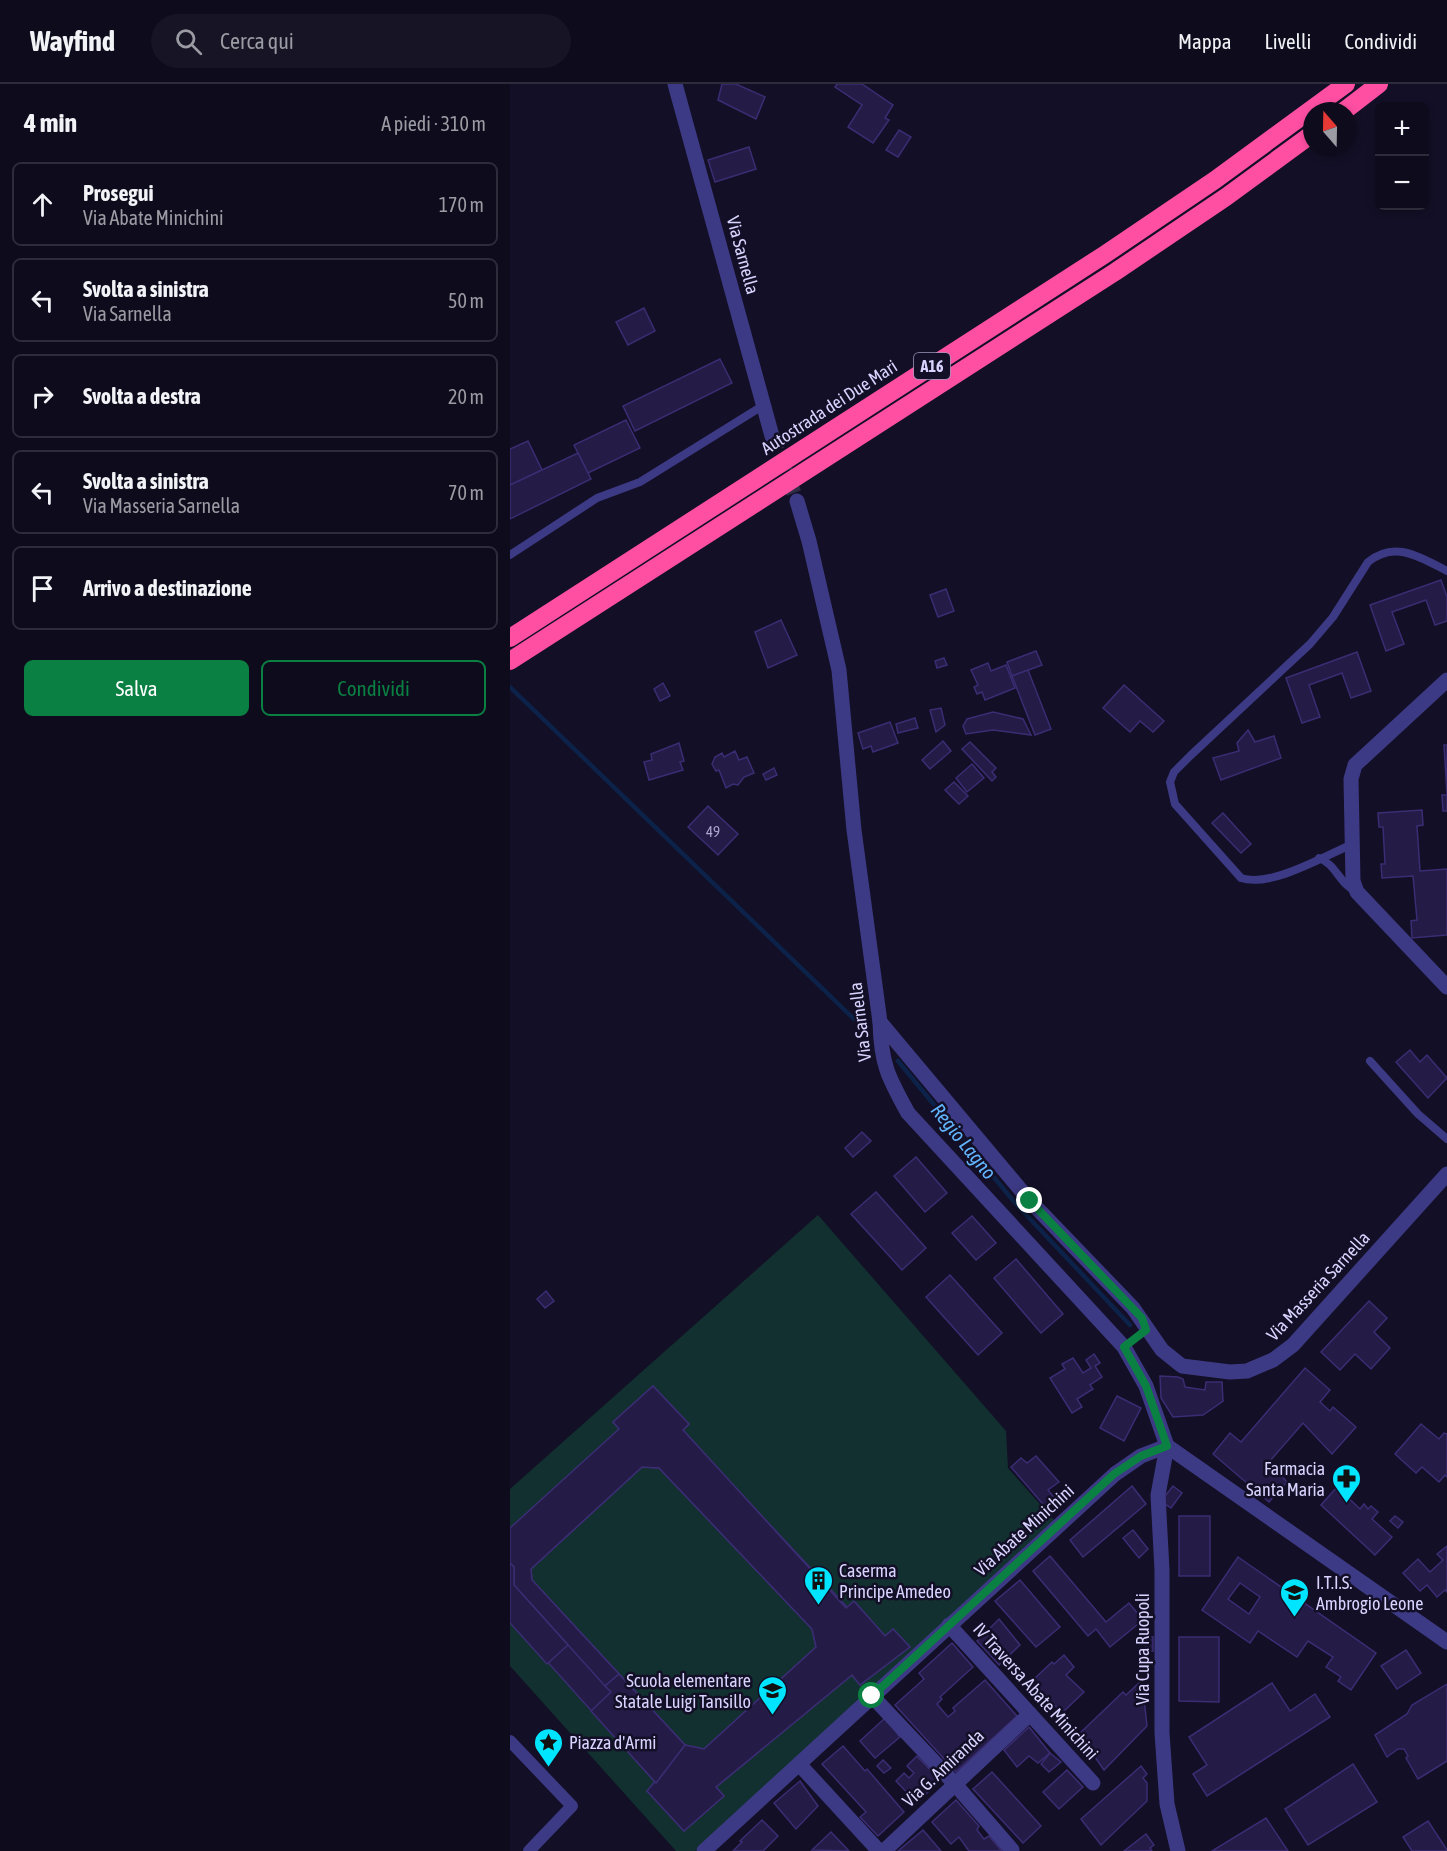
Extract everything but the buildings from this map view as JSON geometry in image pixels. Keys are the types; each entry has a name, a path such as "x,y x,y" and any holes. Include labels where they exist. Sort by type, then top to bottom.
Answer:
{"highway":[{"name":"Autostrada dei Due Mari","path":"510,638 1104,255 1215,180 1346,84"},
{"path":"1356,102 1379,84"},
{"name":"A16","path":"510,661 1115,272 1226,197 1303,141"}],"street":[{"name":"Via Sarnella","path":"675,84 772,436"},
{"name":"Via Sarnella","path":"797,501 809,540 839,670 854,830 880,1022 880,1054 886,1074 908,1113 1124,1347 1146,1386 1167,1446"},
{"path":"1447,680 1355,765 1351,779 1353,881 1358,892 1447,987"},
{"name":"Via Masseria Sarnella","path":"880,1022 1030,1201 1142,1318 1146,1330 1162,1350 1182,1366 1230,1372 1247,1371 1274,1360 1293,1345 1447,1174"},
{"path":"1124,1347 1146,1330"},
{"path":"1167,1446 1447,1642"},
{"name":"Via Abate Minichini","path":"710,1849 872,1696 1114,1474 1141,1456 1167,1446"},
{"name":"Via Cupa Ruopoli","path":"1167,1446 1158,1496 1162,1570 1162,1733 1167,1804 1178,1851"},
{"name":"IV Traversa Abate Minichini","path":"949,1625 1093,1783"},
{"path":"872,1696 1012,1850"},
{"name":"Via G. Amiranda","path":"884,1851 1030,1714"},
{"path":"510,1741 572,1806 529,1851"},
{"path":"799,1764 879,1851"}],"lane":[{"path":"510,555 597,498 640,482 764,405"},
{"path":"1353,844 1274,878 1251,881 1241,878 1175,804 1170,782 1174,772 1310,644 1333,617 1368,562 1376,555 1390,550 1410,552 1447,571"},
{"path":"1319,858 1326,861 1347,888 1358,892"},
{"path":"1370,1061 1418,1114 1447,1139"}],"green space":[{"path":"818,1215 1006,1431 1008,1468 1054,1520 695,1851 676,1851 510,1666 510,1489"}],"waterway":[{"path":"510,687 854,1019"},
{"name":"Regio Lagno","path":"898,1061 1016,1204 1130,1325"}],"tunnel":[{"path":"772,436 797,501"}],"place":[{"name":"Farmacia Santa Maria","path":"1346,1504"},
{"name":"Caserma Principe Amedeo","path":"818,1606"},
{"name":"I.T.I.S. Ambrogio Leone","path":"1295,1618"},
{"name":"Scuola elementare Statale Luigi Tansillo","path":"772,1716"},
{"name":"Piazza d'Armi","path":"548,1768"}],"route":[{"path":"872,1696 1114,1474 1141,1456 1167,1446 1140,1371 1124,1347 1146,1330 1142,1318 1030,1201"}]}
